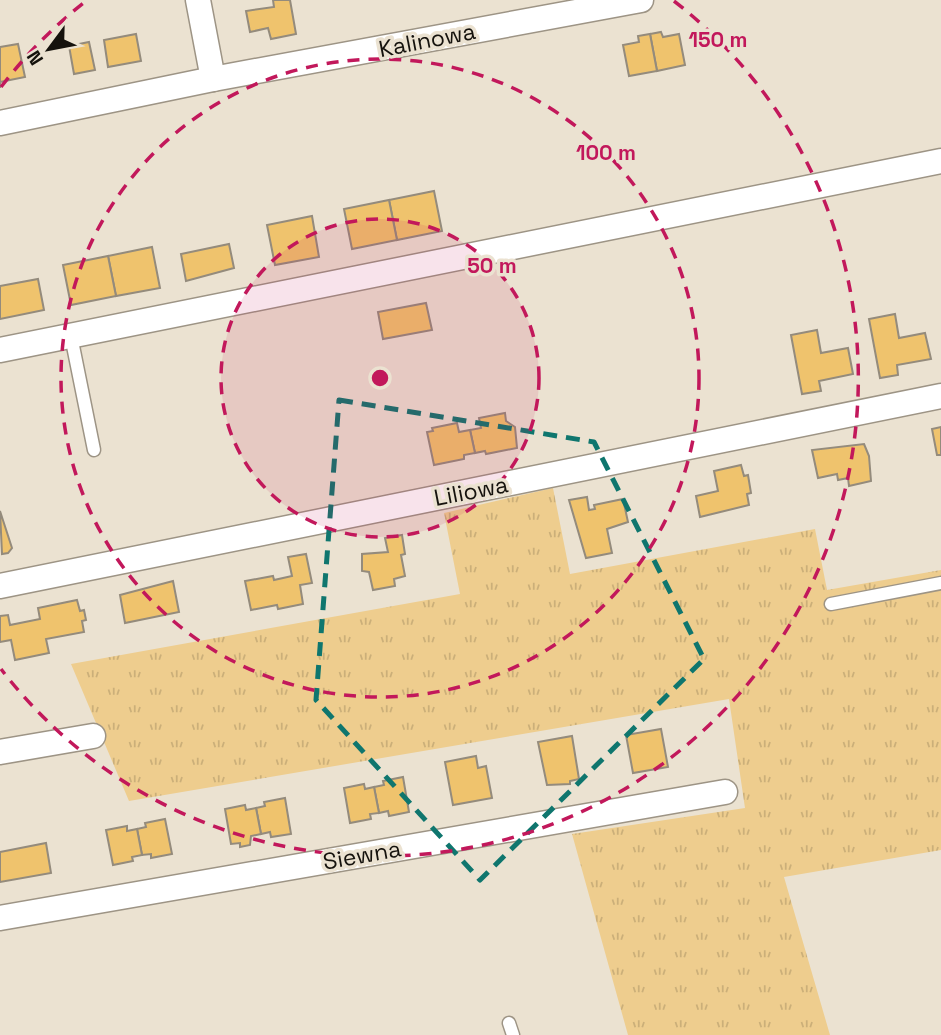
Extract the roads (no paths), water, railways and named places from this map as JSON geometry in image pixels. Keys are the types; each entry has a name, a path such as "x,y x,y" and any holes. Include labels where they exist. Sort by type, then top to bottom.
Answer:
{"street":[{"path":"198,0 213,79"},
{"name":"Kalinowa","path":"0,123 213,79 641,0"},
{"path":"0,350 941,161"},
{"name":"Liliowa","path":"0,586 941,396"},
{"path":"0,752 93,736"},
{"name":"Siewna","path":"0,918 725,792"}],"lane":[{"path":"71,336 94,450"},
{"path":"831,604 941,583"}]}
